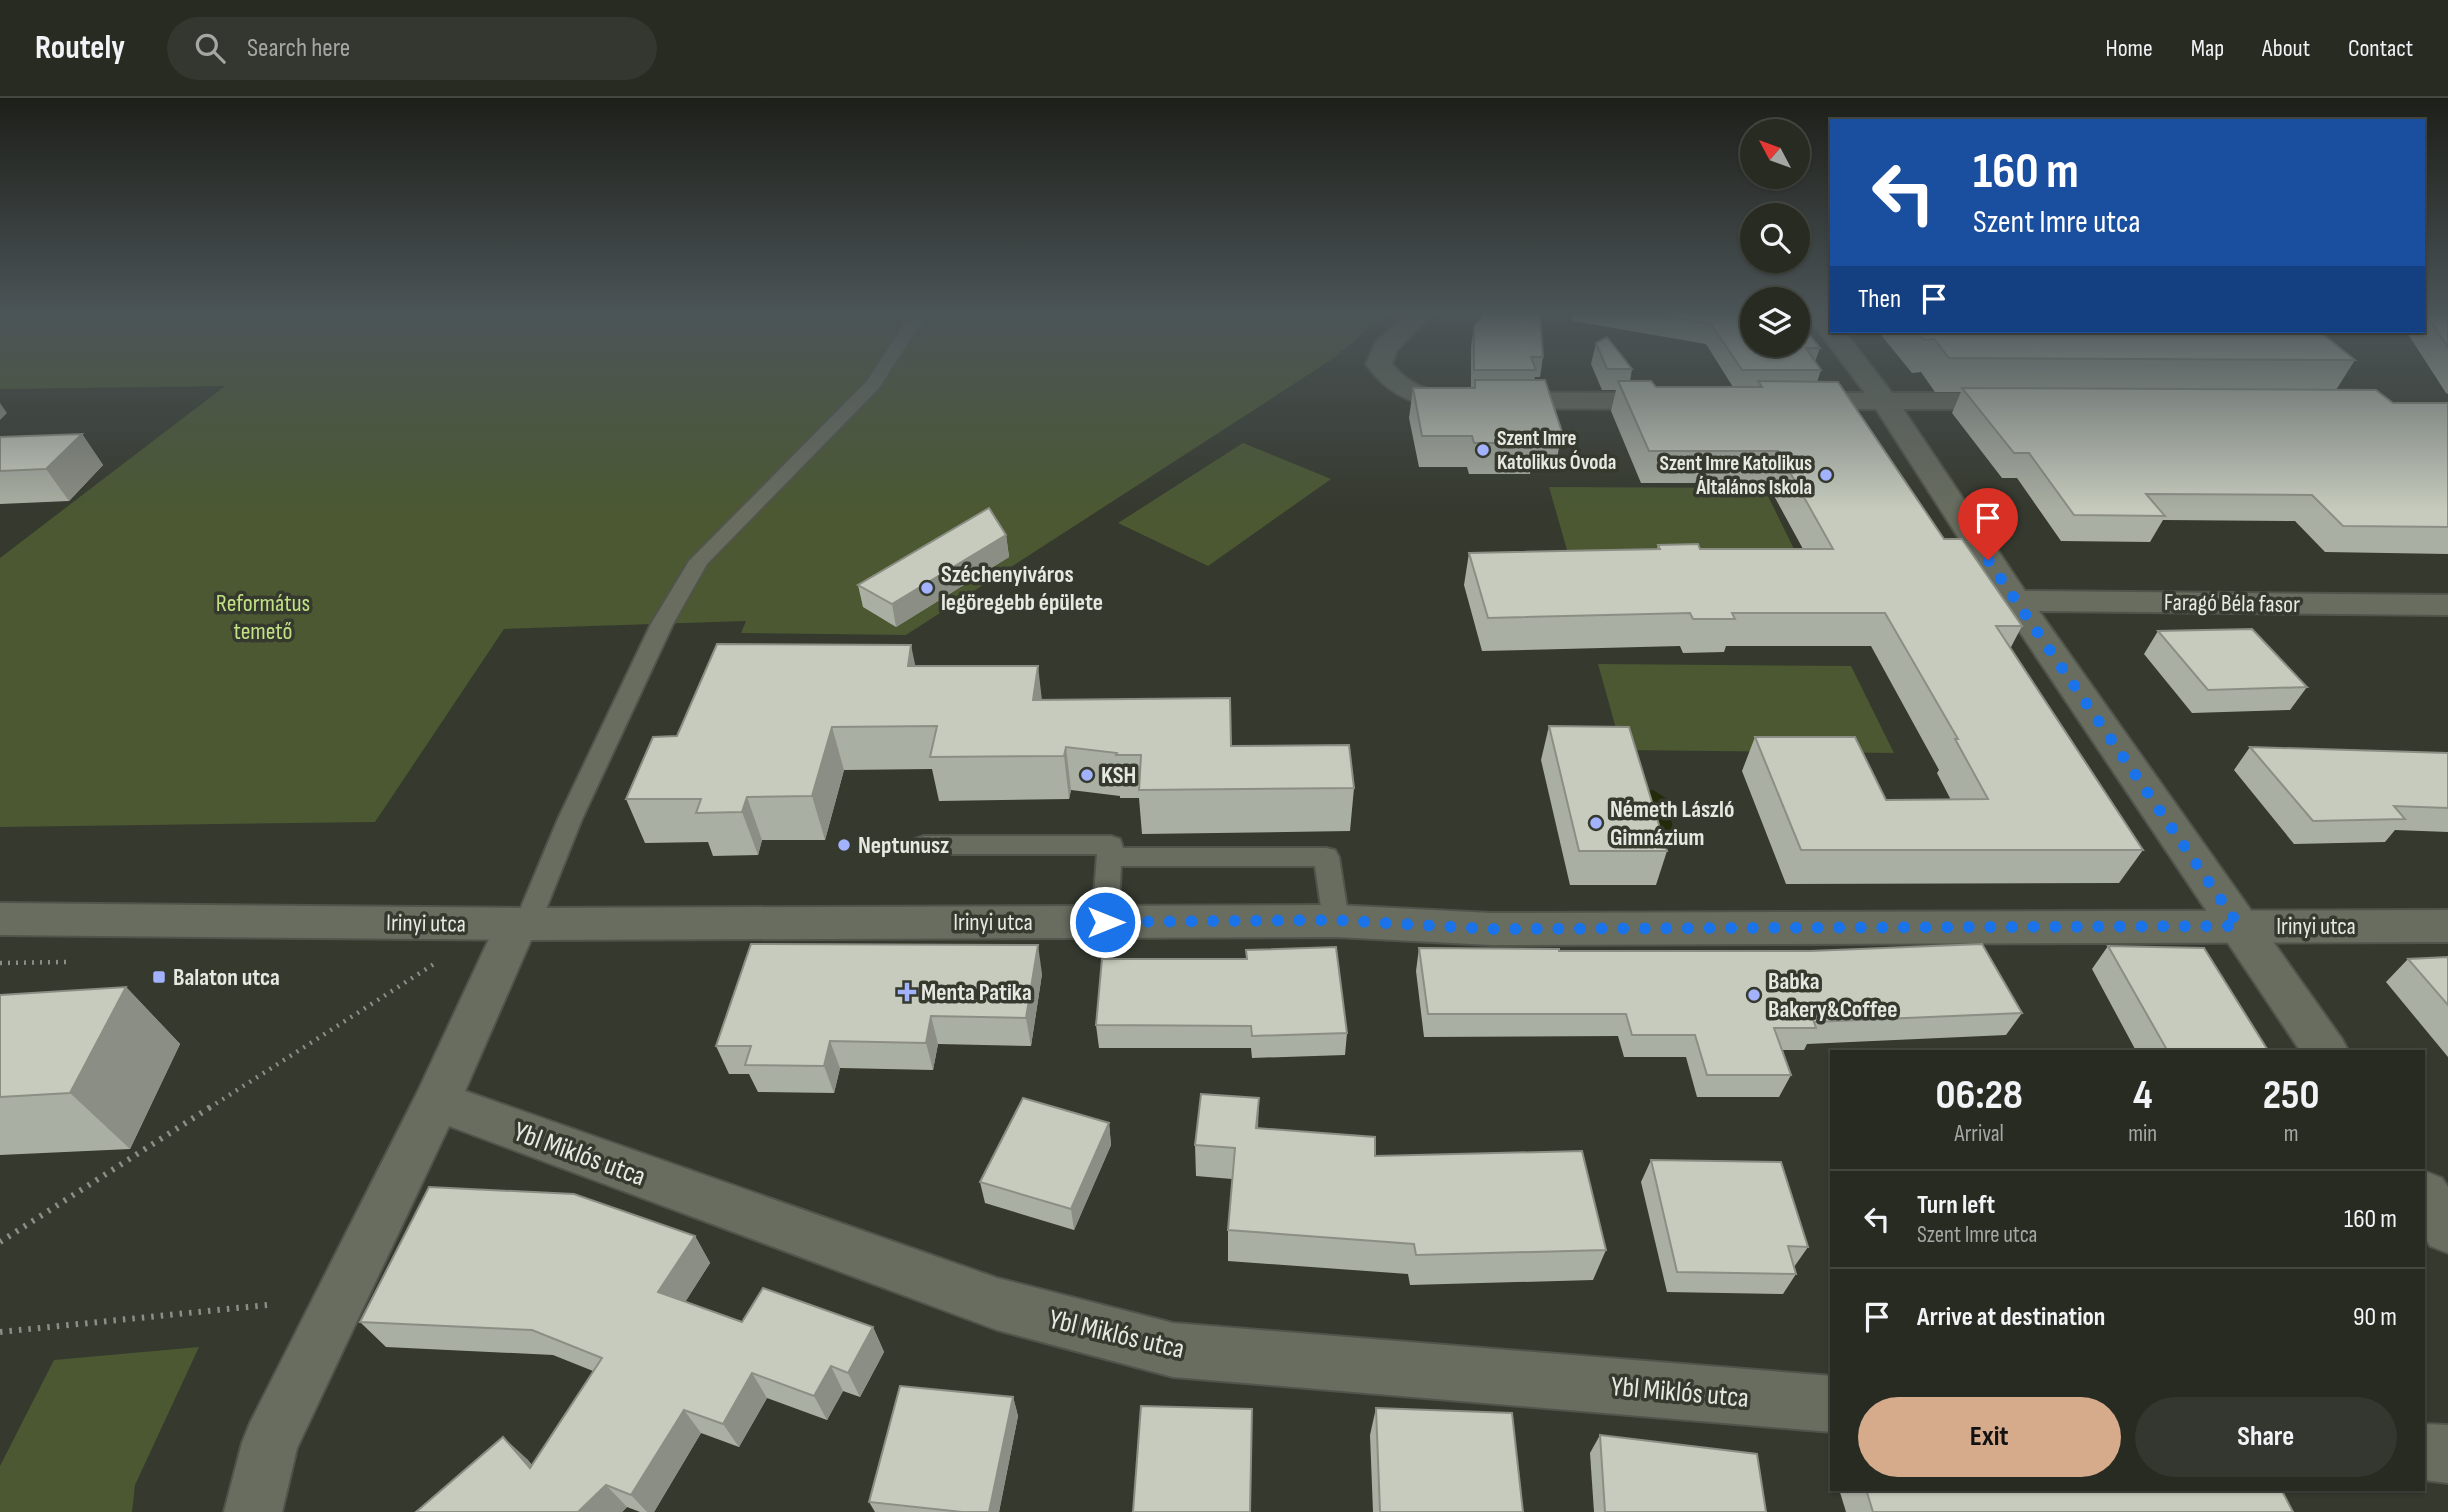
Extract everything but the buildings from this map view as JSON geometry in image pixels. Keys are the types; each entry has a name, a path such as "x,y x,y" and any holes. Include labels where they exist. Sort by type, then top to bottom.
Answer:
{"street":[{"path":"1389,379 1413,394 1435,400 1694,401"},
{"path":"1868,379 2015,601 2325,1050"},
{"path":"1775,401 2035,401"},
{"name":"Faragó Béla fasor","path":"2015,601 2448,606"},
{"name":"Irinyi utca","path":"0,919 522,924 1336,920 1491,929 2448,926"},
{"path":"253,1512 270,1443 522,924"},
{"name":"Ybl Miklós utca","path":"437,1101 997,1304 1173,1350 1830,1404"},
{"path":"2425,1195 2448,1229"},
{"path":"2425,1452 2448,1454"}],"lane":[{"path":"522,924 662,624 699,561 876,379"},
{"path":"924,845 1111,845 1105,922"},
{"path":"1109,857 1326,857 1336,920"}],"path":[{"path":"0,1242 446,956"},
{"path":"0,1332 267,1306"}],"green space":[{"name":"Református temető","path":"0,379 1302,379 906,635 741,633 746,621 504,629 375,822 0,827 0,558 225,386 0,389"},
{"path":"1243,443 1331,479 1208,566 1118,523"},
{"path":"1549,487 1764,488 1795,551 1567,550"},
{"path":"1598,664 1851,666 1894,753 1622,750"},
{"path":"199,1347 135,1485 132,1512 0,1512 0,1466 54,1360"}],"shaded area":[{"path":"1653,790 1667,799 1673,828 1672,837 1659,840 1641,791"}],"place":[{"name":"Szent Imre Katolikus Óvoda","path":"1483,450"},
{"name":"Szent Imre Katolikus Általános Iskola","path":"1826,475"},
{"name":"Széchenyiváros legöregebb épülete","path":"927,588"},
{"name":"KSH","path":"1087,775"},
{"name":"Németh László Gimnázium","path":"1596,823"},
{"name":"Neptunusz","path":"844,845"},
{"name":"Balaton utca","path":"159,977"},
{"name":"Menta Patika","path":"907,992"},
{"name":"Babka Bakery&Coffee","path":"1754,995"}],"route":[{"path":"1105,922 1336,920 1491,929 2239,926 1988,560"}]}
